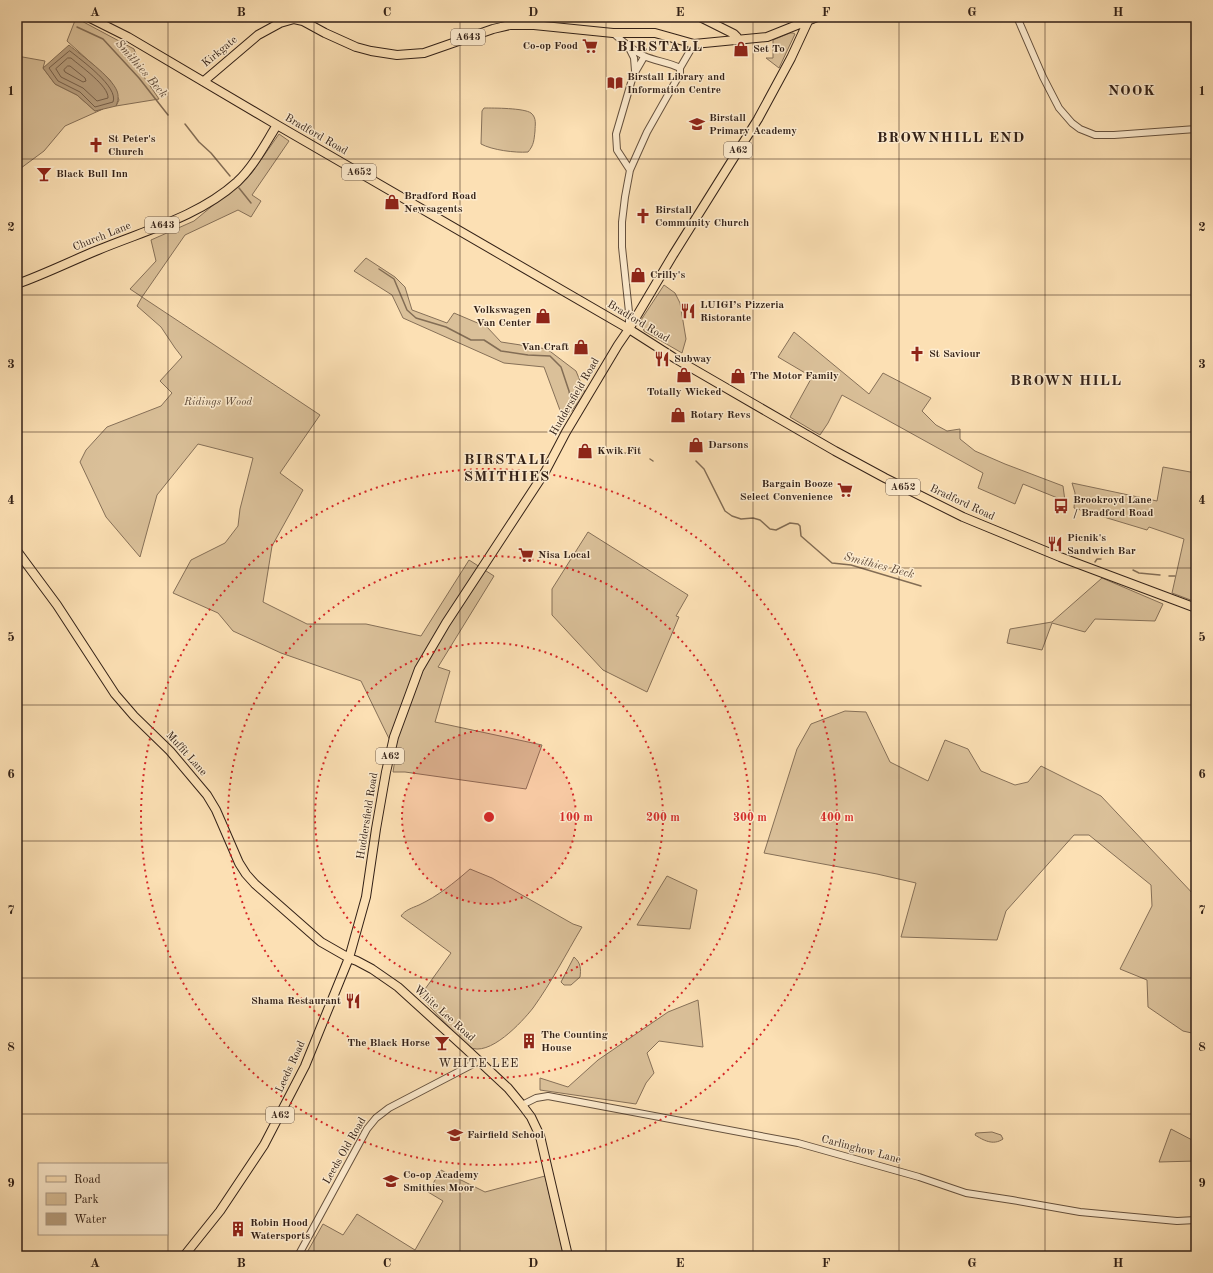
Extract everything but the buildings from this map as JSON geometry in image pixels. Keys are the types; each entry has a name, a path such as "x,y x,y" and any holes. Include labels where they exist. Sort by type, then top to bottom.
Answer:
{"main road":[{"name":"Bradford Road","path":"88,17 128,37 835,451 885,478 962,517 1060,557 1196,608"},
{"path":"700,17 734,34 737,36 737,40"},
{"name":"A643","path":"534,26 613,33 655,33 694,44 768,37 812,18"},
{"name":"Huddersfield Road","path":"349,958 366,897 376,829 394,737 420,669 446,623 545,472 566,432 618,345 758,119 812,18"},
{"name":"Kirkgate","path":"204,81 258,35 280,23 294,19 303,21 356,47 371,52 412,55 424,53 493,29 510,25 534,26"},
{"name":"Church Lane","path":"17,284 35,278 97,250 186,215 212,202 237,181 255,160 277,125"},
{"name":"Muffit Lane","path":"17,551 57,605 115,694 134,716 170,751 207,795 216,810 239,863 246,874 255,884 322,942 349,958"},
{"name":"White Lee Road","path":"349,958 372,969 398,987 508,1088 531,1117 540,1136 568,1256"},
{"name":"Leeds Road","path":"184,1256 220,1211 264,1145 305,1066 349,958"}],"street":[{"path":"528,17 534,22 534,26"},
{"path":"1017,17 1058,108 1080,129 1095,135 1114,135 1196,129"},
{"path":"613,33 644,56 670,63 680,68"},
{"path":"629,329 629,312 622,247 622,222 630,170 647,132 680,74 680,68 694,44"},
{"path":"629,46 634,58 635,73"},
{"path":"630,170 617,150 616,134 635,73 644,56"},
{"name":"Leeds Old Road","path":"298,1256 367,1129 376,1118 402,1100 479,1061"},
{"name":"Carlinghow Lane","path":"522,1105 536,1098 548,1096 709,1125 798,1143 919,1177 966,1193 1080,1212 1176,1221 1196,1220"}],"green space":[{"path":"76,18 134,49 144,77 159,99 116,106 119,100 110,80 67,41"},
{"path":"790,33 795,34 779,68 766,58 773,58 773,40"},
{"path":"17,56 45,61 43,68 55,84 77,95 95,111 103,109 65,126 44,151 17,171"},
{"path":"484,108 516,109 527,111 533,115 535,119 534,140 533,145 528,152 504,151 481,144 482,111"},
{"path":"279,134 289,141 252,195 261,201 251,217 238,210 185,235 142,297 130,289 156,261 151,240 194,221 251,174"},
{"path":"366,258 395,277 405,287 412,310 447,323 454,313 487,327 501,342 547,349 576,371 585,393 564,421 544,367 504,363 403,318 392,295 354,271"},
{"path":"664,285 675,293 680,303 686,339 682,353 644,331 641,320"},
{"name":"Ridings Wood","path":"142,297 320,415 280,473 303,490 272,546 263,602 307,624 366,624 421,636 469,560 494,576 438,667 450,671 435,722 542,745 526,789 405,772 393,772 396,753 361,681 281,653 233,631 218,613 173,593 191,560 225,543 238,526 240,509 253,458 198,444 157,495 140,557 106,517 80,462 86,450 107,427 161,406 172,393 160,381 182,357 161,327 137,306"},
{"path":"794,332 869,394 883,373 931,398 922,411 936,425 947,431 960,429 960,439 975,451 1063,486 1065,501 1023,484 1015,504 978,488 983,473 842,395 828,423 820,435 790,417 812,377 778,357"},
{"path":"1163,467 1196,473 1196,602 1172,593 1184,539 1149,527 1147,530 1074,508 1075,493 1072,483 1157,501"},
{"path":"588,532 688,595 676,616 679,617 647,692 603,670 552,615 552,589"},
{"path":"1102,578 1163,604 1155,621 1095,619 1085,632 1052,623 1042,650 1007,643 1010,629 1052,622"},
{"path":"845,711 866,712 890,762 928,781 945,740 968,749 981,771 1015,785 1028,782 1041,766 1101,796 1196,897 1196,1034 1183,1031 1148,1007 1147,980 1120,969 1152,906 1151,885 1089,835 1074,835 1006,911 997,940 901,937 916,883 877,874 764,853 797,749 811,724"},
{"path":"470,869 492,878 573,924 582,927 546,989 528,1014 504,1037 486,1048 477,1049 469,1047 465,1044 420,996 451,953 401,916 439,893"},
{"path":"667,876 697,890 690,929 637,925"},
{"path":"574,957 580,966 580,977 571,985 564,985 561,982"},
{"path":"698,1000 703,1047 659,1041 647,1053 654,1073 646,1083 636,1104 540,1090 540,1078 568,1087 598,1060 668,1012"},
{"path":"1171,1129 1196,1142 1196,1161 1159,1162"},
{"path":"992,1132 1001,1135 1003,1139 992,1142 975,1135 976,1133"},
{"path":"441,1170 485,1192 545,1176 564,1256 305,1256 323,1224 343,1235 357,1214 415,1250 443,1201 428,1192"}],"water":[{"path":"69,45 103,73 114,85 118,95 116,106 95,111 77,95 55,84 43,68"}],"waterway":[{"name":"Smithies Beck","path":"77,27 103,39 139,78 168,115"},
{"name":"Smithies Beck","path":"185,124 230,176"},
{"name":"Smithies Beck","path":"239,188 251,203"},
{"name":"Smithies Beck","path":"379,269 394,279 407,310 416,318 446,327 471,340 484,340 501,351 528,355 550,356 561,367 569,391 572,410"},
{"name":"Smithies Beck","path":"610,449 621,453 638,454"},
{"name":"Smithies Beck","path":"696,461 704,469 725,511 732,516 741,519 753,518 760,520 770,529 776,530 790,523 798,524 800,526 801,536 832,563 851,565 921,586"},
{"name":"Smithies Beck","path":"1095,562 1097,559 1101,559"},
{"name":"Smithies Beck","path":"1133,570 1139,573 1160,575"},
{"name":"Smithies Beck","path":"1169,576 1175,576"}],"place":[{"name":"Co-op Food","path":"590,46"},
{"name":"Set To","path":"741,49"},
{"name":"Birstall Library and Information Centre","path":"615,83"},
{"name":"Birstall Primary Academy","path":"697,124"},
{"name":"St Peter's Church","path":"96,145"},
{"name":"Black Bull Inn","path":"44,174"},
{"name":"Bradford Road Newsagents","path":"392,202"},
{"name":"Birstall Community Church","path":"643,216"},
{"name":"Crilly's","path":"638,275"},
{"name":"LUIGI’s Pizzeria Ristorante","path":"688,311"},
{"name":"Volkswagen Van Center","path":"543,316"},
{"name":"Van Craft","path":"581,347"},
{"name":"St Saviour","path":"917,354"},
{"name":"Subway","path":"662,359"},
{"name":"Totally Wicked","path":"684,375"},
{"name":"The Motor Family","path":"738,376"},
{"name":"Rotary Revs","path":"678,415"},
{"name":"Darsons","path":"696,445"},
{"name":"Kwik Fit","path":"585,451"},
{"name":"Bargain Booze Select Convenience","path":"845,490"},
{"name":"Brookroyd Lane / Bradford Road","path":"1061,506"},
{"name":"Picnik's Sandwich Bar","path":"1055,544"},
{"name":"Nisa Local","path":"526,555"},
{"name":"Shama Restaurant","path":"353,1001"},
{"name":"The Counting House","path":"529,1041"},
{"name":"The Black Horse","path":"442,1043"},
{"name":"Fairfield School","path":"455,1135"},
{"name":"Co-op Academy Smithies Moor","path":"391,1181"},
{"name":"Robin Hood Watersports","path":"238,1229"}],"district":[{"name":"BIRSTALL","path":"660,47"},
{"name":"NOOK","path":"1132,91"},
{"name":"BROWNHILL END","path":"951,138"},
{"name":"BROWN HILL","path":"1066,381"},
{"name":"BIRSTALL SMITHIES","path":"507,468"},
{"name":"WHITE LEE","path":"479,1064"}]}
